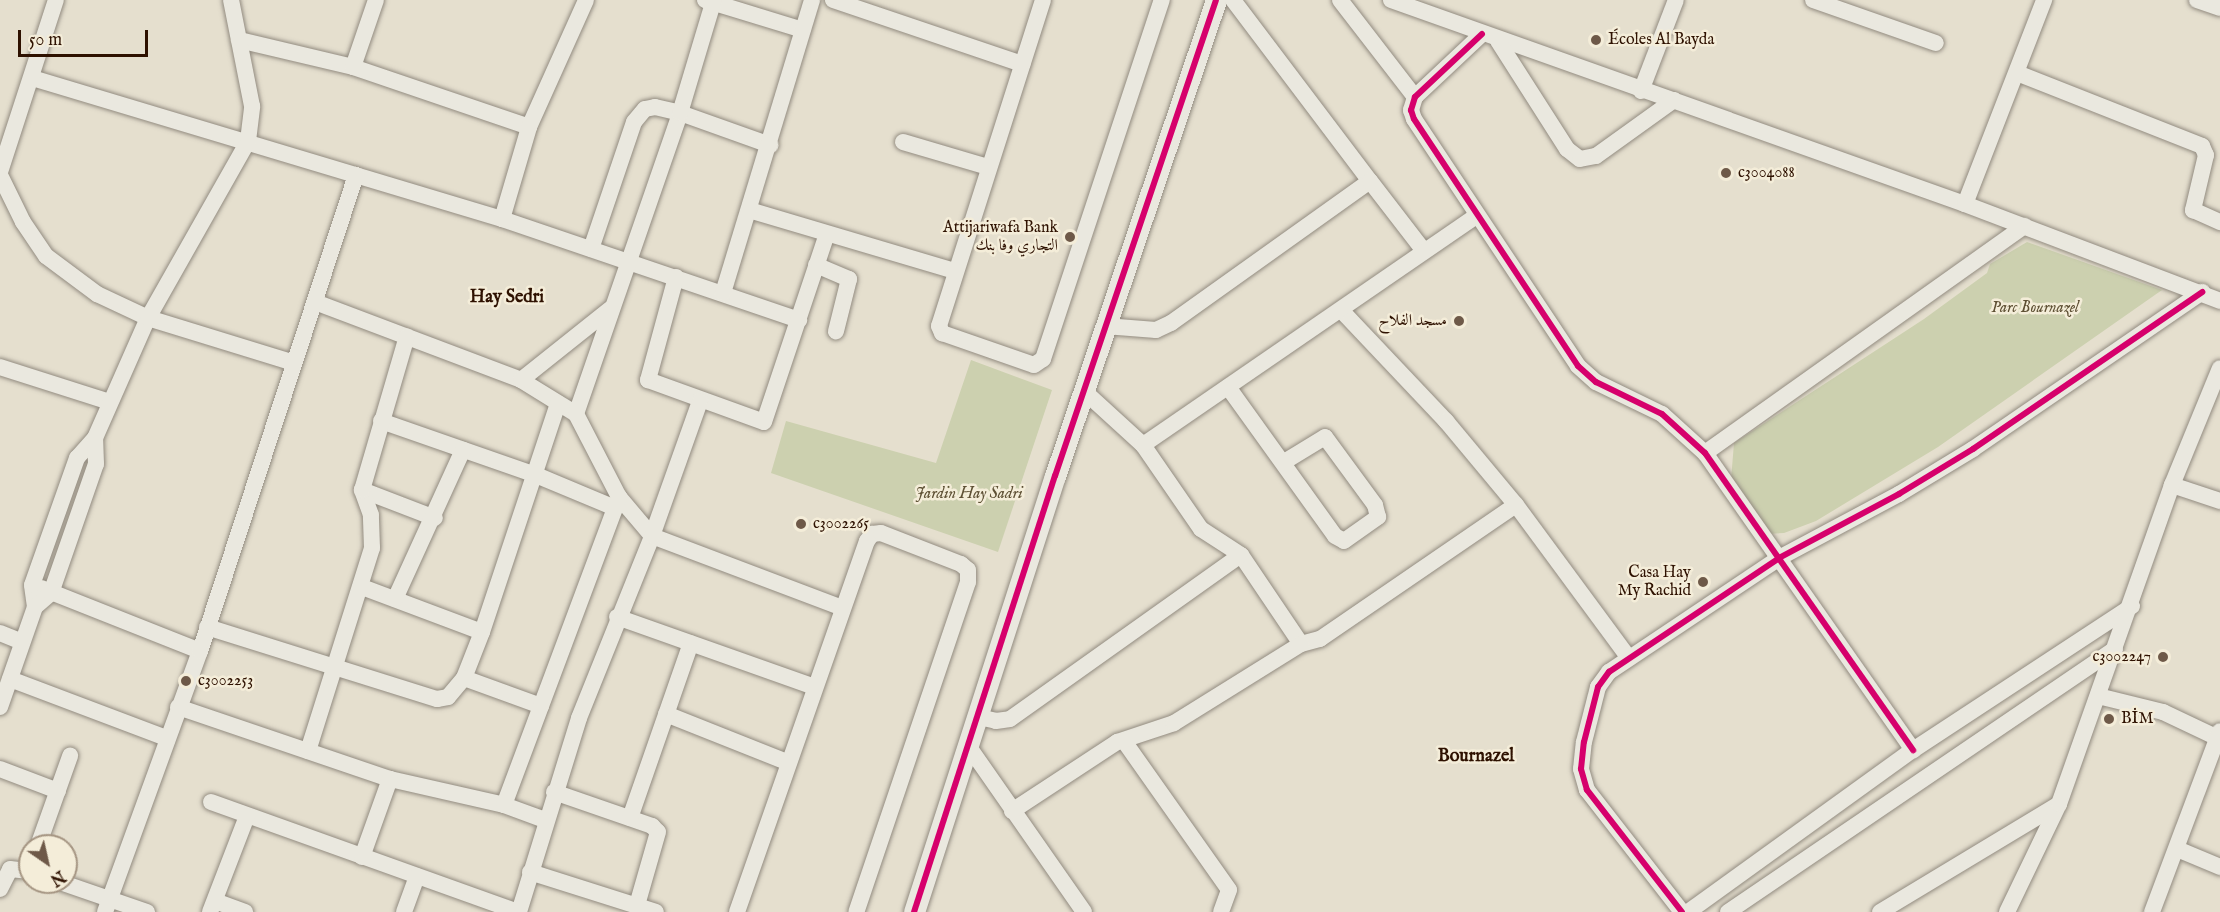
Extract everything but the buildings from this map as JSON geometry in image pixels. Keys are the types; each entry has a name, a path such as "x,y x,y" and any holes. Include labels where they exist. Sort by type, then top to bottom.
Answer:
{"street":[{"path":"56,0 0,173 23,222 46,256 97,294 148,318 294,363"},
{"path":"0,707 35,607 32,585 77,458 95,438 148,318 248,141 252,106 231,0"},
{"path":"353,67 376,0"},
{"path":"502,219 529,127 586,0"},
{"path":"723,293 770,145 812,0"},
{"path":"833,0 1022,64"},
{"path":"1043,0 955,271 939,331 1039,365 1162,0"},
{"path":"914,912 1105,326 1215,0"},
{"path":"1233,0 1424,252"},
{"path":"1340,0 1415,97"},
{"path":"1391,0 1498,41 1641,91 1674,100 1965,204 2202,292 2220,301"},
{"path":"1641,91 1676,0"},
{"path":"1813,0 1936,43"},
{"path":"1965,204 2044,0"},
{"path":"2197,0 2220,8"},
{"path":"576,414 610,309 680,113 711,1 802,30"},
{"path":"1482,34 1415,97 1411,110 1414,119 1476,216 1578,366 1596,382 1662,414 1705,453 1913,750"},
{"path":"239,40 353,67 529,127"},
{"path":"1498,41 1567,149 1580,159 1596,156 1674,100"},
{"path":"2017,74 2202,146 2206,155 2193,210 2220,222"},
{"path":"32,78 502,219 799,320"},
{"path":"591,249 634,122 645,109 655,107 680,113 770,145"},
{"path":"903,142 988,167"},
{"path":"108,906 166,738 200,651 356,175"},
{"path":"1105,326 1156,330 1171,323 1370,181"},
{"path":"749,210 955,271"},
{"path":"1143,445 1476,216"},
{"path":"1705,453 2024,226"},
{"path":"676,277 648,380 699,401 764,422 827,234"},
{"path":"816,265 849,279 836,331"},
{"path":"1682,912 1587,790 1581,768 1598,687 1609,672 1779,558 1899,494 1973,449 2202,292"},
{"path":"315,302 521,380 576,414 617,503 652,536 843,608"},
{"path":"521,380 610,309"},
{"path":"1341,310 1446,421 1516,505 1629,658"},
{"path":"308,751 362,587 372,548 371,515 362,490 407,336"},
{"path":"0,367 110,402"},
{"path":"2007,912 2059,804 2132,606 2172,486 2220,368"},
{"path":"1228,387 1339,539 1344,541 1378,516 1375,505 1325,437 1284,462"},
{"path":"1085,392 1143,445 1201,529 1241,555 1301,644"},
{"path":"211,802 519,912 554,792 617,617 652,536 699,401"},
{"path":"207,627 437,699 454,692 464,678 482,632 536,476 558,403"},
{"path":"381,421 617,503"},
{"path":"35,607 51,593 96,465 95,438"},
{"path":"395,599 435,518 463,450"},
{"path":"2172,486 2220,501"},
{"path":"362,490 435,518"},
{"path":"504,805 617,503"},
{"path":"1012,811 1124,741 1174,723 1301,644 1320,639 1516,505"},
{"path":"737,912 843,608 872,534 952,560 968,570 968,582 856,912"},
{"path":"979,717 996,721 1010,719 1241,555"},
{"path":"32,585 200,651"},
{"path":"362,587 482,632"},
{"path":"1688,912 1913,750 2132,606"},
{"path":"617,617 815,687"},
{"path":"0,633 22,642"},
{"path":"630,818 691,643"},
{"path":"1728,912 2115,649"},
{"path":"464,678 541,706"},
{"path":"10,679 166,738"},
{"path":"2098,696 2163,712 2219,736 2152,912"},
{"path":"178,707 390,779 504,805 546,820"},
{"path":"666,714 789,763"},
{"path":"1124,741 1229,890 1221,912"},
{"path":"969,747 1084,912"},
{"path":"42,834 70,756"},
{"path":"0,770 58,791"},
{"path":"362,857 390,779"},
{"path":"554,792 652,826 659,838 637,905"},
{"path":"1880,912 2059,804"},
{"path":"245,912 212,906 247,816"},
{"path":"2177,849 2220,867"},
{"path":"0,889 10,869 18,869"},
{"path":"530,872 656,912"},
{"path":"404,912 417,876"},
{"path":"78,891 108,906 147,912"}],"green space":[{"name":"Parc Bournazel","path":"2027,242 2162,290 1938,447 1816,521 1784,533 1766,534 1731,480 1734,443 1924,319 1987,273 1990,264"},
{"name":"Jardin Hay Sadri","path":"971,360 1052,390 998,552 771,473 786,421 936,463"}],"cycle path":[{"path":"914,912 1055,476 1216,0"},
{"path":"1482,34 1415,97 1411,110 1414,119 1578,366 1596,382 1662,414 1705,453 1913,750"},
{"path":"1682,912 1587,790 1581,769 1584,742 1598,687 1609,672 1779,558 1899,494 1973,449 2202,292"}],"place":[{"name":"Écoles Al Bayda","path":"1596,40"},
{"name":"c3004088","path":"1726,173"},
{"name":"Attijariwafa Bank التجاري وفا بنك","path":"1070,237"},
{"name":"مسجد الفلاح","path":"1459,321"},
{"name":"c3002265","path":"801,524"},
{"name":"Casa Hay My Rachid","path":"1703,582"},
{"name":"c3002247","path":"2163,657"},
{"name":"c3002253","path":"186,681"},
{"name":"BİM","path":"2109,719"}],"district":[{"name":"Hay Sedri","path":"507,298"},
{"name":"Bournazel","path":"1476,757"}]}
